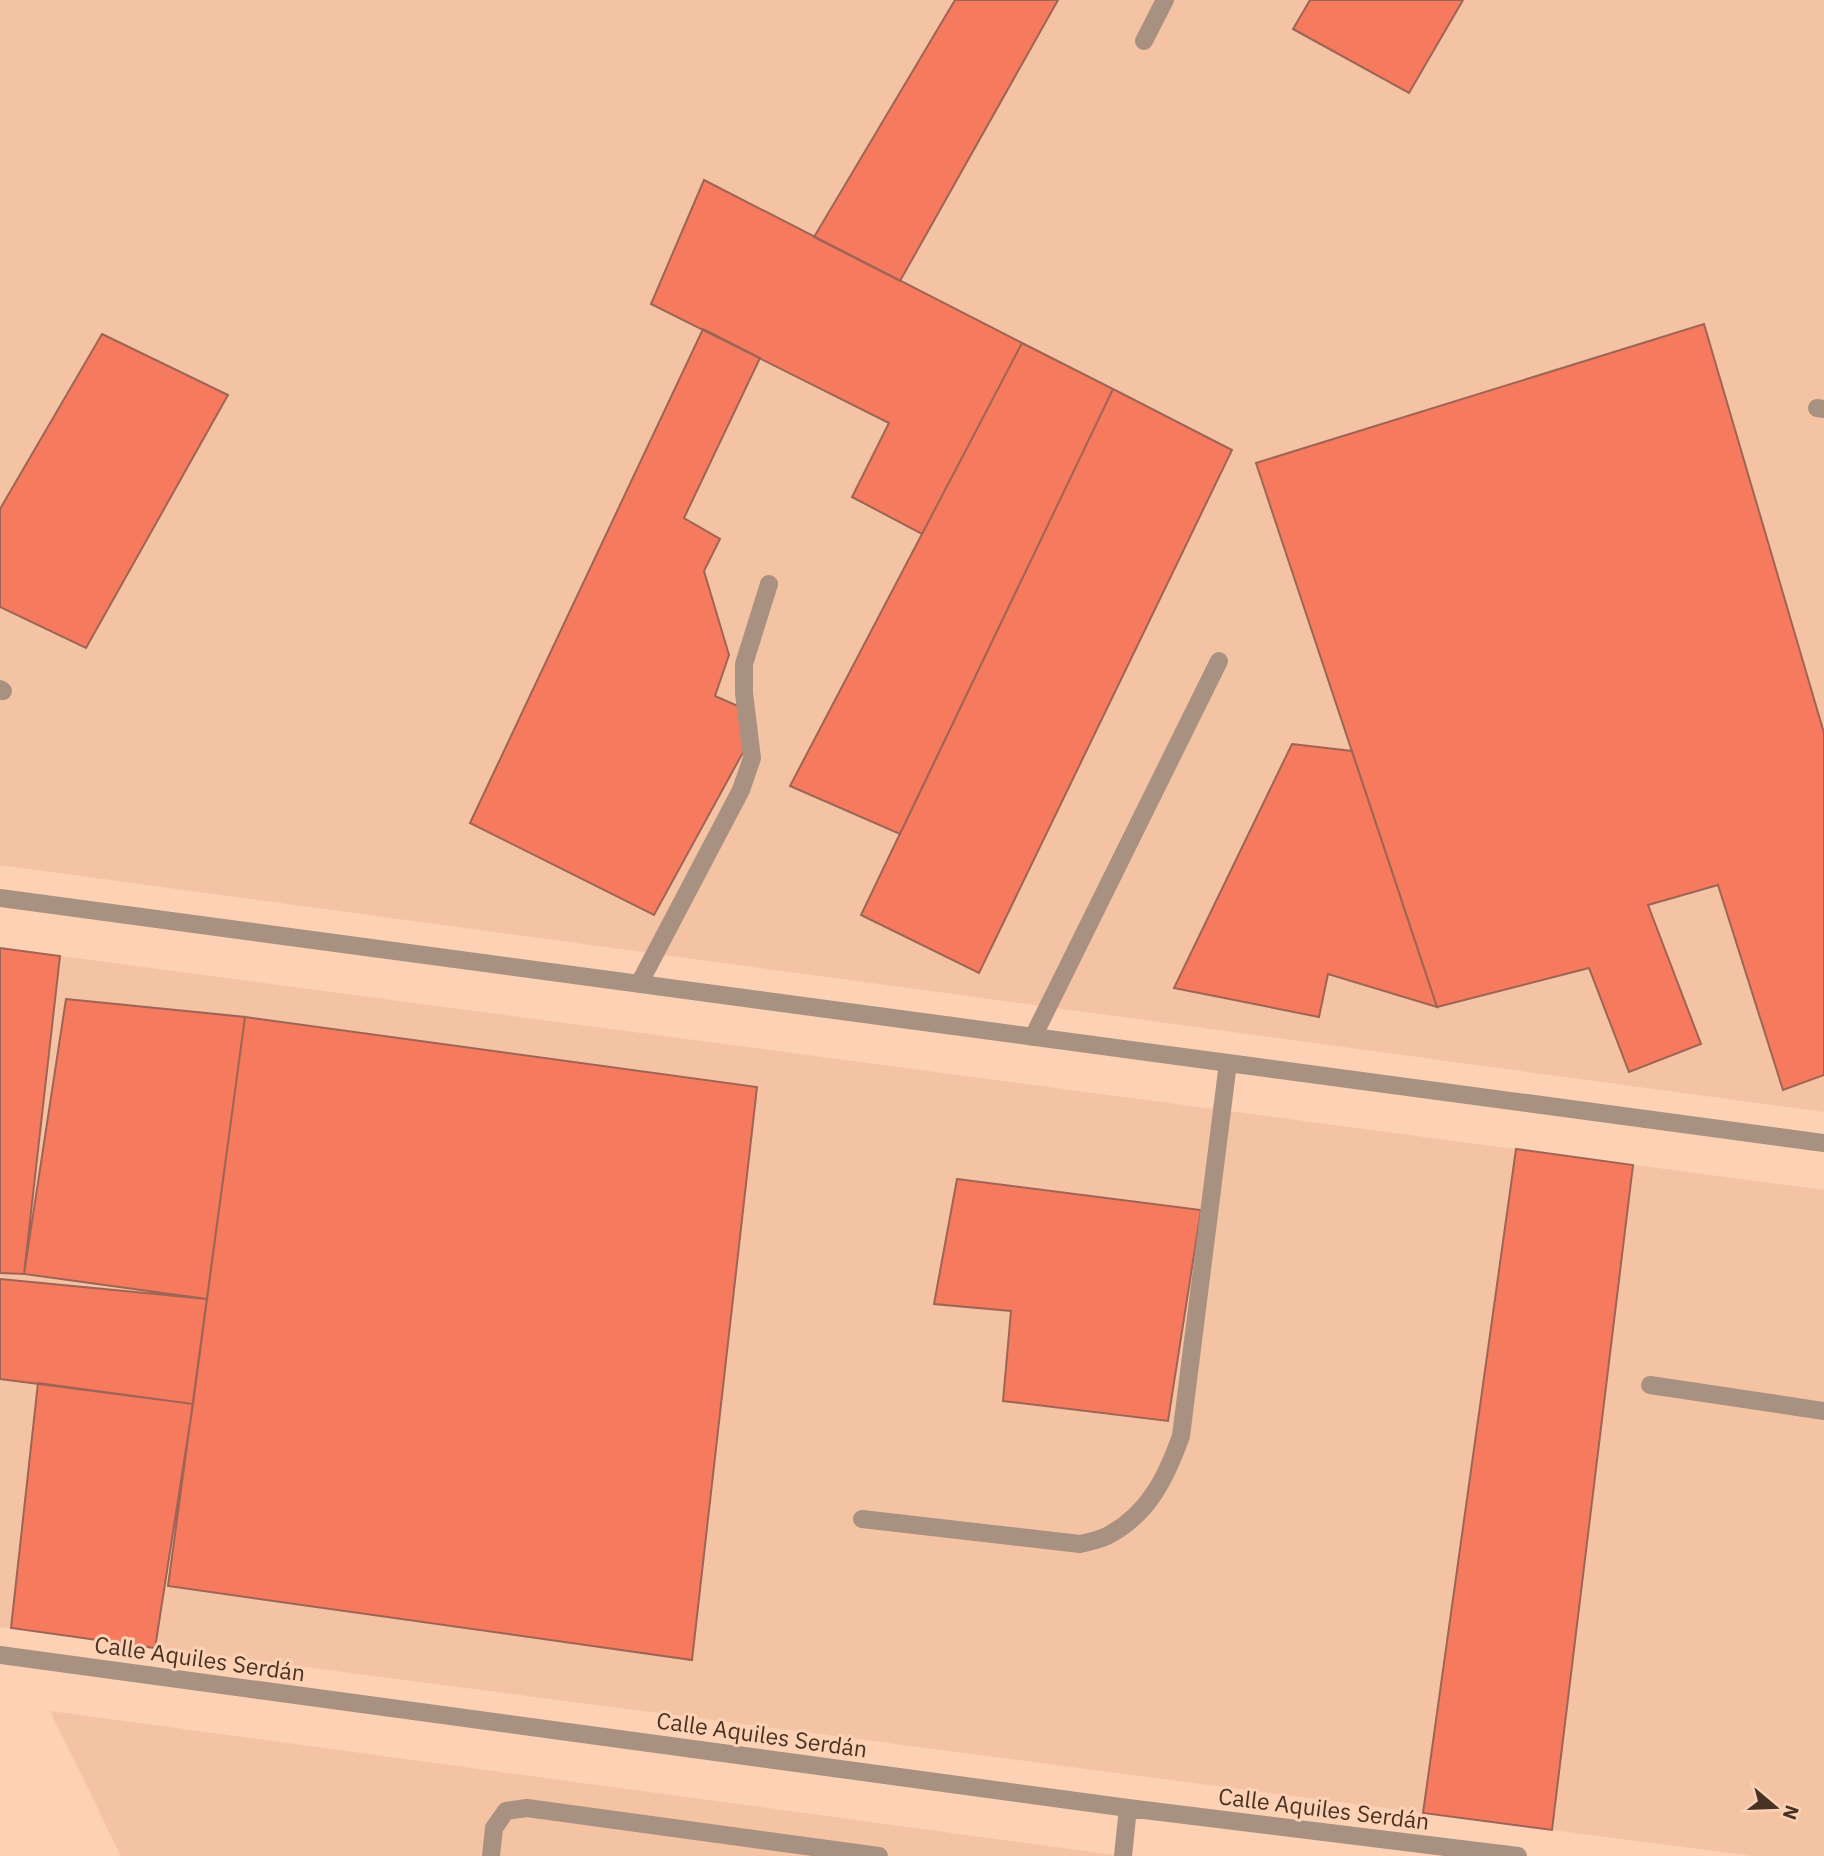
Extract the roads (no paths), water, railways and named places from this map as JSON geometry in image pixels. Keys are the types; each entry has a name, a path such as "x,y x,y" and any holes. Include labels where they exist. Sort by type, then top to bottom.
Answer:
{"lane":[{"path":"1144,41 1165,0"},
{"path":"639,984 741,790 752,758 744,693 744,664 769,584"},
{"path":"1033,1037 1219,661"},
{"path":"0,898 1824,1143"},
{"path":"862,1519 1080,1544 1105,1537 1132,1520 1154,1495 1170,1467 1181,1436 1228,1063"},
{"path":"1650,1385 1824,1411"},
{"name":"Calle Aquiles Serdán","path":"0,1656 1128,1808 1518,1856"},
{"path":"491,1856 494,1828 506,1811 527,1808 879,1856"},
{"path":"1123,1856 1128,1808"}]}
